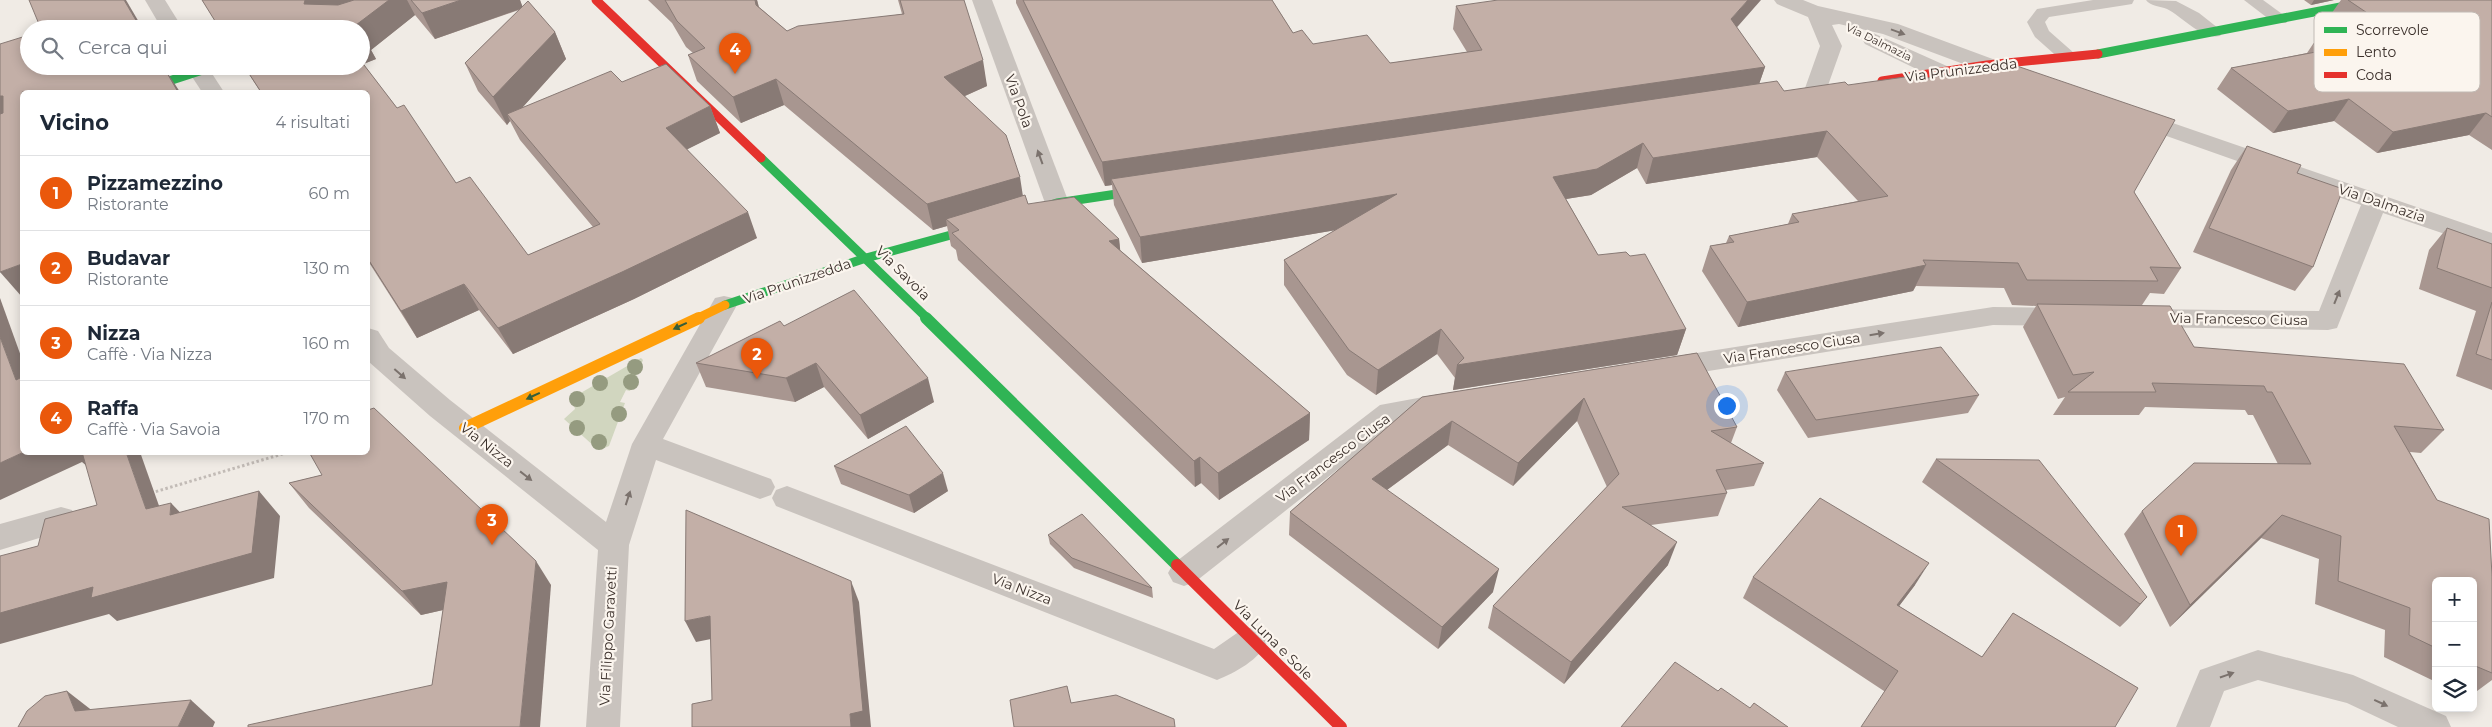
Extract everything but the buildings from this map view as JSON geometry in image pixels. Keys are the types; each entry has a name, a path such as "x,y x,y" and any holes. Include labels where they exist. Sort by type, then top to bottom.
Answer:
{"street":[{"path":"155,0 167,20"},
{"name":"Via Savoia","path":"596,0 866,258 1184,573"},
{"name":"Via Pola","path":"982,0 1057,203"},
{"name":"Via Dalmazia","path":"1784,0 1816,12 1941,72"},
{"name":"Via Prunizzedda","path":"2315,12 2376,0"},
{"name":"Via Dalmazia","path":"1816,12 1890,29 2038,83"},
{"name":"Via Dalmazia","path":"1815,90 1831,46 1816,12"},
{"name":"Via Prunizzedda","path":"1873,82 1987,65 2102,54 2314,12"},
{"path":"142,90 184,75"},
{"path":"207,75 212,90"},
{"name":"Via Dalmazia","path":"2114,110 2492,242"},
{"path":"1030,211 1057,203 1165,187"},
{"name":"Via Francesco Ciusa","path":"1643,372 1992,316 2328,320 2375,201"},
{"name":"Via Prunizzedda","path":"465,428 724,305 866,258 926,243 995,222"},
{"name":"Via Prunizzedda","path":"614,545 646,444 724,305"},
{"name":"Via Nizza","path":"370,341 378,355 465,428 614,545"},
{"name":"Via Francesco Ciusa","path":"1184,573 1390,413 1468,400"},
{"name":"Via Nizza","path":"646,444 1217,665 1252,641"},
{"path":"0,538 61,520"},
{"name":"Via Filippo Garavetti","path":"603,727 614,545"},
{"name":"Via Luna e Sole","path":"1184,573 1341,727"},
{"path":"2193,727 2212,680 2258,665 2353,690 2434,727"}],"lane":[{"path":"2068,58 2041,33 2036,22 2043,13 2126,0"},
{"path":"2154,0 2161,1 2185,12 2214,32"},
{"path":"2252,0 2280,19"}],"path":[{"path":"147,494 280,455"}],"green space":[{"path":"641,358 643,360 630,391 626,390 620,402 625,403 609,446 602,449 596,448 564,419 575,409 572,398"}],"traffic: fast":[{"path":"2314,12 2376,0"},
{"path":"2098,54 2314,12"},
{"path":"141,90 187,75"},
{"path":"761,158 866,258 1177,565"},
{"path":"1042,208 1057,203 1150,189"},
{"path":"725,305 866,258 984,226"}],"traffic: slow":[{"path":"465,428 725,305"}],"traffic: jam":[{"path":"596,0 761,158"},
{"path":"1882,81 1987,65 2098,54"},
{"path":"1177,565 1341,727"}],"place":[{"name":"Raffa","path":"735,74"},
{"name":"Budavar","path":"757,379"},
{"name":"Nizza","path":"492,545"},
{"name":"Pizzamezzino","path":"2181,556"}]}
